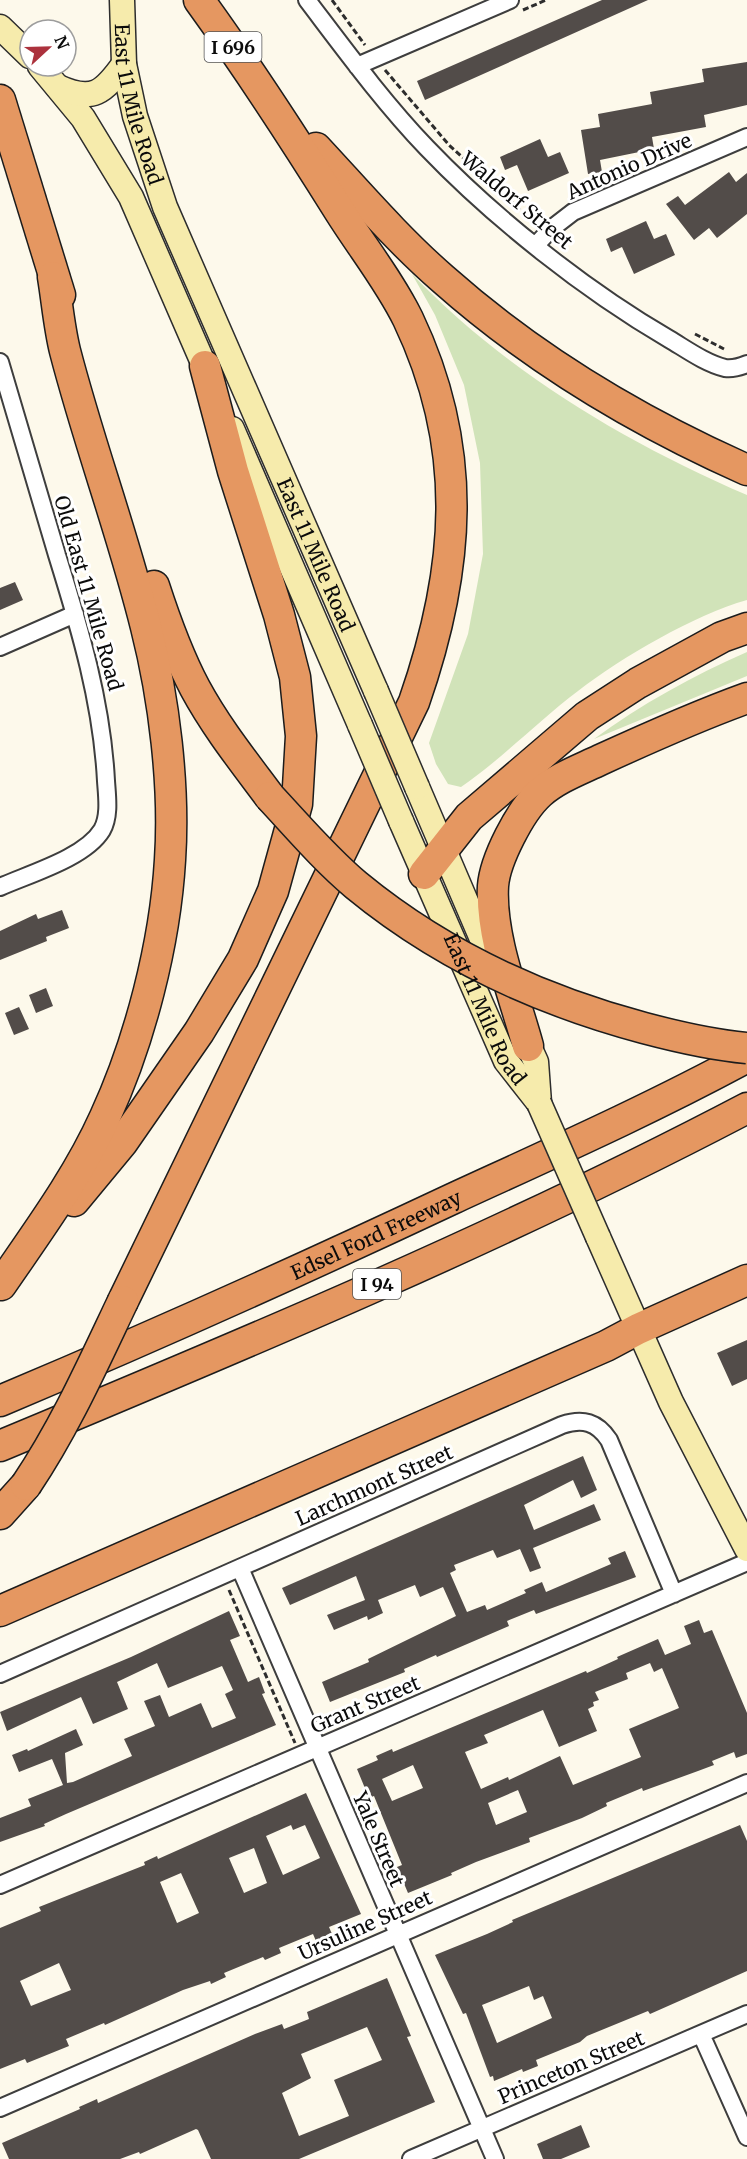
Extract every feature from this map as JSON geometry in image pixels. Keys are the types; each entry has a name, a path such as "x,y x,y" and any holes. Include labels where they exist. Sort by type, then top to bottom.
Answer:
{"highway":[{"name":"I 696","path":"200,0 266,94"},
{"path":"266,94 370,206 441,278 496,324 558,367 614,400 747,470"},
{"path":"0,1514 26,1485 49,1450 75,1402 414,702 429,660 448,575 453,537 449,453 429,372 417,340 407,317 266,94"},
{"path":"0,100 53,277 80,342 163,615 195,687 222,732 270,797 355,884 430,937 482,968 589,1013 689,1040 747,1048"},
{"path":"0,1285 61,1197 105,1118 133,1046 150,984 170,859 169,768 150,647 64,348 53,277"},
{"path":"0,1285 122,1143 152,1096 199,1032 243,959 273,891 297,804 301,736 295,677 279,615 233,471 205,366"},
{"path":"424,874 469,817 587,716 638,683 722,637 747,628"},
{"path":"528,1046 497,930 493,885 504,849 526,809 540,793 558,780 618,752 747,698"},
{"name":"Edsel Ford Freeway","path":"0,1401 111,1354 353,1245 679,1094 747,1057"},
{"name":"I 94","path":"0,1446 540,1211 747,1108"},
{"path":"0,1611 606,1346 638,1329 747,1280"}],"main road":[{"name":"East 11 Mile Road","path":"122,0 124,64 135,116 165,207 536,1062 539,1103"},
{"path":"0,27 18,44"},
{"path":"58,87 73,94 86,95 101,92 124,64"},
{"name":"East 11 Mile Road","path":"50,78 96,137 131,197 506,1061 539,1103 671,1402 747,1549"}],"street":[{"name":"Waldorf Street","path":"307,0 392,110 448,169 536,245 590,288 636,319 702,358 727,368 747,364"},
{"path":"357,66 510,0"},
{"name":"Antonio Drive","path":"536,245 551,229 573,212 747,136"},
{"name":"Old East 11 Mile Road","path":"0,363 4,392 75,614 104,740 107,808 106,821 97,837 78,852 0,887"},
{"path":"0,647 75,614"},
{"name":"Larchmont Street","path":"0,1674 562,1425 580,1421 596,1425 609,1440 674,1594"},
{"name":"Grant Street","path":"0,1885 747,1562"},
{"name":"Yale Street","path":"240,1568 495,2159"},
{"name":"Ursuline Street","path":"0,2108 747,1783"},
{"name":"Princeton Street","path":"411,2159 747,2014"},
{"path":"701,2034 747,2138"}],"path":[{"path":"332,0 365,45"},
{"path":"229,1590 296,1746"}],"green space":[{"path":"412,274 486,342 526,373 568,401 656,452 747,495 747,600 682,626 637,651 563,703 461,787 448,784 436,764 429,743 468,634 483,554 480,463 464,385 435,315"},
{"path":"747,652 747,676 594,739 668,691"}],"building":[{"path":"602,0 648,0 425,100 417,81"},
{"path":"747,62 747,105 704,115 706,127 652,137 654,149 600,160 602,172 588,174 581,130 600,127 598,114 652,104 650,92 704,82 702,69"},
{"path":"540,139 548,157 560,152 569,173 528,191 517,165 505,170 500,157"},
{"path":"729,172 736,182 747,173 747,214 717,238 709,228 694,240 666,204 678,196 685,205"},
{"path":"646,221 654,239 666,234 675,255 634,274 622,247 611,252 606,239"},
{"path":"15,582 23,600 0,610 0,588"},
{"path":"62,910 69,928 46,937 47,941 0,960 0,931 36,914 38,919"},
{"path":"46,988 53,1006 36,1013 29,995"},
{"path":"19,1007 29,1029 14,1035 5,1013"},
{"path":"747,1340 747,1379 732,1386 717,1353"},
{"path":"583,1456 597,1490 581,1498 573,1480 524,1505 534,1530 594,1504 601,1520 533,1548 541,1568 530,1572 520,1549 497,1558 493,1550 454,1565 456,1570 450,1573 467,1612 485,1605 487,1610 526,1593 524,1590 542,1582 546,1592 611,1564 608,1558 625,1551 636,1577 536,1614 534,1610 507,1621 509,1626 437,1657 436,1655 404,1669 405,1672 330,1702 322,1682 369,1662 368,1659 456,1616 443,1587 420,1597 415,1585 378,1600 383,1613 368,1620 367,1616 334,1630 327,1615 365,1600 356,1576 290,1605 282,1588"},
{"path":"229,1611 240,1636 230,1640 248,1682 259,1677 265,1693 262,1694 276,1725 66,1814 44,1824 45,1826 0,1842 0,1818 31,1806 28,1799 63,1785 52,1759 19,1772 12,1755 27,1749 28,1751 76,1729 83,1745 65,1753 67,1783 132,1756 124,1739 155,1726 144,1701 160,1695 169,1717 201,1703 212,1728 236,1718 225,1694 233,1690 222,1666 168,1688 157,1663 117,1682 128,1709 93,1724 81,1697 7,1731 0,1712 131,1657"},
{"path":"699,1620 704,1633 712,1630 747,1713 747,1754 736,1758 734,1752 712,1761 714,1765 643,1791 642,1788 606,1803 607,1806 582,1818 529,1838 530,1842 476,1862 451,1873 452,1875 408,1893 397,1867 402,1865 374,1796 369,1798 357,1769 378,1760 376,1756 392,1749 393,1752 586,1671 587,1673 658,1639 665,1655 691,1644 684,1626","holes":["650,1663 654,1672 662,1668 679,1708 629,1729 641,1757 573,1785 560,1756 509,1780 508,1777 481,1789 465,1752 488,1743 484,1735 543,1710 559,1747 597,1731 588,1709 594,1706 593,1702 599,1700 595,1692 628,1679 626,1673","413,1765 423,1788 392,1801 382,1779","518,1790 527,1812 496,1825 488,1803"]},
{"path":"306,1793 361,1914 329,1927 332,1934 316,1941 313,1934 279,1948 281,1953 265,1960 263,1957 224,1973 226,1977 211,1984 210,1981 183,1990 105,2025 104,2023 66,2039 69,2046 27,2063 25,2059 0,2069 0,1928 41,1911 39,1907 145,1865 144,1862 157,1856 158,1859","holes":["291,1825 293,1830 305,1825 320,1858 283,1875 266,1836","254,1848 267,1883 244,1893 229,1858","181,1873 199,1913 177,1923 160,1882","59,1963 71,1990 31,2006 20,1981"]},
{"path":"740,1825 747,1841 747,1971 650,2014 648,2011 587,2036 580,2042 536,2060 538,2066 523,2072 522,2069 494,2081 493,2076 490,2077 466,2013 463,2014 435,1955 487,1934 513,1922 512,1920","holes":["529,1986 534,2000 543,1996 552,2018 497,2043 482,2005"]},
{"path":"387,1978 411,2036 407,2037 435,2102 299,2159 211,2159 196,2129 140,2154 139,2152 120,2159 9,2159 2,2143 80,2109 79,2107 97,2099 98,2103 255,2034 282,2024 284,2029 309,2019 307,2012","holes":["367,2027 382,2060 334,2080 349,2116 299,2136 282,2093 311,2078 301,2054"]},
{"path":"581,2125 590,2147 561,2159 543,2159 537,2144"}]}
